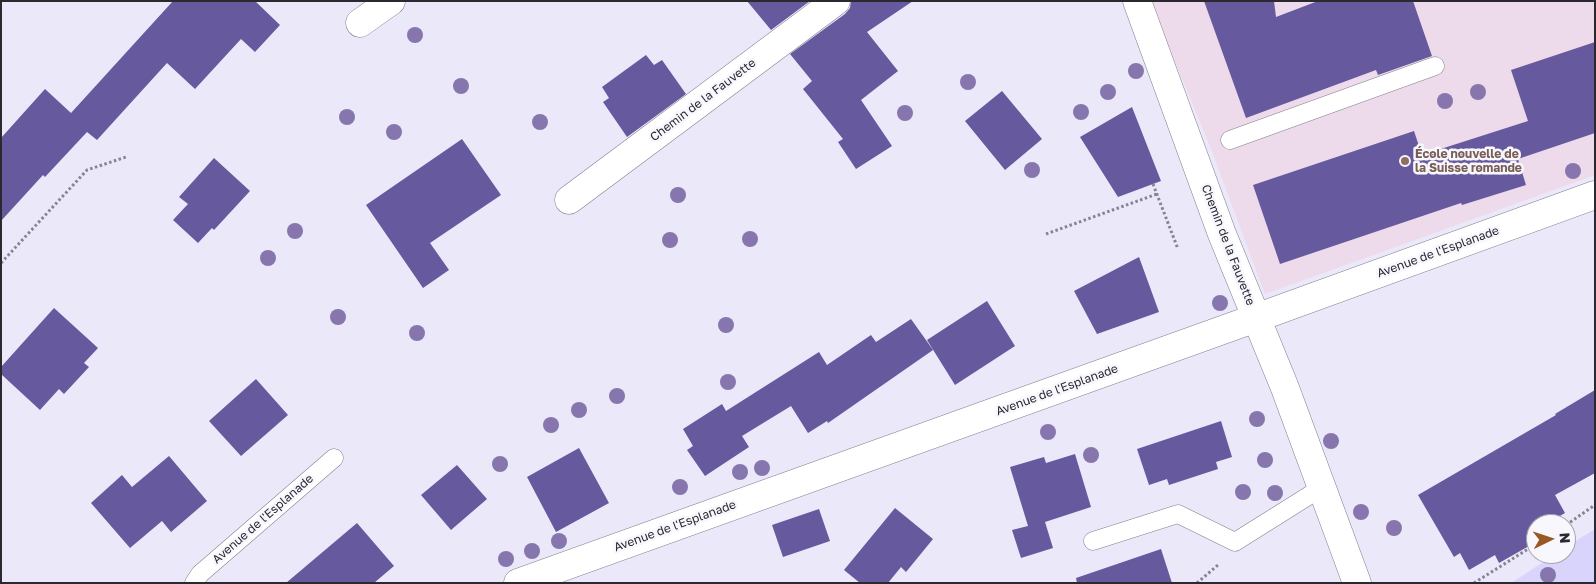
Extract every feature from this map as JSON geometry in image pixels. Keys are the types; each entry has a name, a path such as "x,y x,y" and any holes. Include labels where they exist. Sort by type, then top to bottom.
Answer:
{"street":[{"path":"360,23 391,1"},
{"name":"Chemin de la Fauvette","path":"569,200 836,1"},
{"name":"Chemin de la Fauvette","path":"1136,1 1222,234 1285,388 1357,583"},
{"name":"Avenue de l'Esplanade","path":"518,583 1595,195"}],"lane":[{"path":"1230,140 1435,66"},
{"name":"Avenue de l'Esplanade","path":"194,583 200,574 334,458"},
{"path":"1093,541 1178,514 1234,542 1321,488"}],"path":[{"path":"1,263 87,170 126,156"},
{"path":"1153,184 1178,249"},
{"path":"1046,234 1157,194"},
{"path":"1576,518 1595,505"},
{"path":"1474,583 1526,550"}],"shaded area":[{"name":"École nouvelle de la Suisse romande","path":"1150,1 1595,1 1595,175 1265,294 1210,146"},
{"path":"1595,529 1595,583 1511,583 1540,564 1576,564 1576,541"}],"building":[{"path":"173,1 255,1 280,25 255,52 241,39 195,89 167,63 97,140 87,132 45,177 43,175 1,221 1,138 45,89 71,113"},
{"path":"747,1 810,1 771,30"},
{"path":"851,1 913,1 867,32 898,71 861,100 892,146 856,169 838,142 843,139 803,89 812,81 790,54 845,14 850,8"},
{"path":"1204,1 1274,1 1276,17 1318,1 1413,1 1432,56 1378,75 1376,70 1246,118"},
{"path":"1595,42 1595,133 1518,159 1526,185 1462,205 1461,203 1280,264 1253,185 1414,131 1422,155 1528,121 1511,70"},
{"path":"646,55 654,65 662,60 686,94 627,137 603,102 609,98 602,87"},
{"path":"1002,91 1042,139 1005,170 965,121"},
{"path":"1132,107 1161,181 1118,197 1080,137"},
{"path":"462,139 501,195 430,243 449,270 423,288 366,205"},
{"path":"214,158 250,191 214,230 212,228 198,243 173,220 188,204 179,197"},
{"path":"1139,257 1159,312 1097,334 1074,291"},
{"path":"987,301 1015,346 955,385 927,340"},
{"path":"54,308 98,348 84,363 89,367 64,394 59,389 40,410 1,374 1,367"},
{"path":"911,319 933,350 828,423 827,421 808,433 791,406 742,436 749,447 705,476 687,450 693,446 683,429 722,404 726,411 819,352 827,365 871,335 876,342"},
{"path":"256,379 288,415 241,456 209,421"},
{"path":"1595,390 1595,473 1555,495 1565,513 1526,514 1526,548 1499,563 1495,555 1469,570 1460,553 1454,557 1418,495"},
{"path":"1221,421 1232,457 1216,462 1218,469 1169,485 1167,479 1149,485 1137,449"},
{"path":"579,448 609,503 556,532 527,477"},
{"path":"1075,454 1091,507 1045,522 1053,548 1021,558 1012,530 1028,526 1010,467 1044,457 1046,463"},
{"path":"169,456 207,501 171,532 162,521 130,548 91,503 122,475 132,487"},
{"path":"457,465 487,499 451,530 421,495"},
{"path":"895,508 933,539 906,572 901,567 888,583 860,583 844,570"},
{"path":"819,509 830,541 783,557 772,525"},
{"path":"357,523 394,566 374,583 286,583"},
{"path":"1161,549 1172,583 1077,583 1076,578"}],"place":[{"name":"École nouvelle de la Suisse romande","path":"1405,161"}]}
